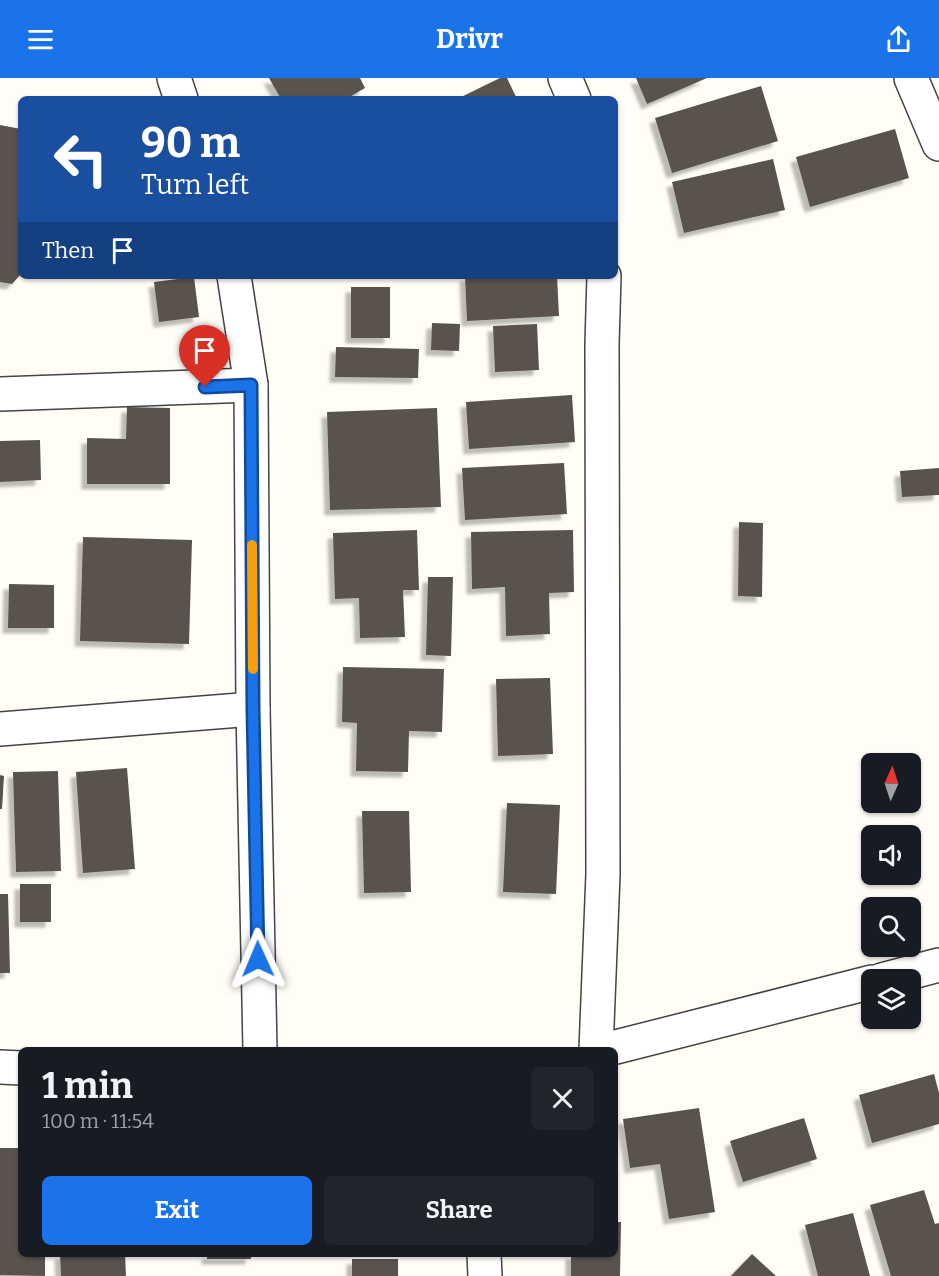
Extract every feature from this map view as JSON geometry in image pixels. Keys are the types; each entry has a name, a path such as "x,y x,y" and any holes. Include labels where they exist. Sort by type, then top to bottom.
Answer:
{"street":[{"path":"174,78 180,96"},
{"path":"565,78 573,96"},
{"path":"910,78 939,144"},
{"path":"234,279 251,385 253,709 260,1047"},
{"path":"596,1047 603,874 602,344 604,279"},
{"path":"0,394 251,385"},
{"path":"0,729 253,709"},
{"path":"921,970 939,965"},
{"path":"616,1047 861,985"},
{"path":"0,1067 18,1068"},
{"path":"484,1257 485,1276"}],"building":[{"path":"269,78 360,78 365,88 351,96 279,96"},
{"path":"500,78 507,78 516,96 463,96"},
{"path":"636,78 707,78 647,104"},
{"path":"761,86 778,141 672,173 655,118"},
{"path":"0,125 18,128 18,277 12,284 0,282"},
{"path":"895,129 909,178 810,207 796,157"},
{"path":"773,159 785,210 684,233 672,182"},
{"path":"194,279 199,317 159,322 154,282"},
{"path":"465,279 557,279 559,316 467,321"},
{"path":"351,287 390,287 390,338 351,338"},
{"path":"432,323 460,324 459,351 431,350"},
{"path":"537,324 539,370 495,372 493,326"},
{"path":"336,347 419,349 418,378 335,377"},
{"path":"572,395 575,442 469,449 466,402"},
{"path":"127,407 170,408 170,484 87,484 87,438 126,439"},
{"path":"437,408 441,507 330,510 327,412"},
{"path":"40,440 41,480 0,482 0,441"},
{"path":"564,463 567,514 465,520 462,468"},
{"path":"939,468 939,495 902,497 900,471"},
{"path":"739,522 763,523 762,597 738,596"},
{"path":"417,530 419,590 403,590 405,637 360,638 359,598 335,599 333,533"},
{"path":"573,530 574,592 549,593 550,634 506,636 505,587 472,589 471,532"},
{"path":"83,537 192,540 189,644 80,641"},
{"path":"428,577 453,577 451,656 426,655"},
{"path":"9,584 54,585 54,628 8,628"},
{"path":"343,667 444,669 442,732 409,731 408,772 356,771 357,723 342,722"},
{"path":"550,678 553,754 498,756 496,679"},
{"path":"127,768 135,869 83,873 76,772"},
{"path":"58,771 61,871 16,872 13,772"},
{"path":"0,775 4,776 2,809 0,809"},
{"path":"507,803 560,805 556,894 503,892"},
{"path":"362,811 409,811 411,892 364,893"},
{"path":"20,884 51,884 51,922 20,922"},
{"path":"0,894 8,894 10,973 0,973"},
{"path":"934,1074 939,1093 939,1124 872,1143 859,1095"},
{"path":"699,1108 715,1212 669,1219 660,1164 630,1168 623,1119"},
{"path":"804,1118 817,1159 743,1182 730,1141"},
{"path":"0,1148 18,1148 18,1257 45,1257 45,1276 0,1275"},
{"path":"924,1190 935,1224 939,1223 939,1276 891,1276 870,1205"},
{"path":"853,1213 870,1276 818,1276 805,1225"},
{"path":"618,1222 621,1222 620,1276 571,1276 571,1257 618,1257"},
{"path":"752,1254 776,1276 731,1276"},
{"path":"60,1257 125,1257 126,1276 61,1276"},
{"path":"207,1257 251,1257 251,1259 207,1259"},
{"path":"352,1259 398,1259 398,1276 352,1276"}],"slow traffic":[{"path":"252,545 253,669"}],"route":[{"path":"205,387 251,385 253,709 258,959"}]}
